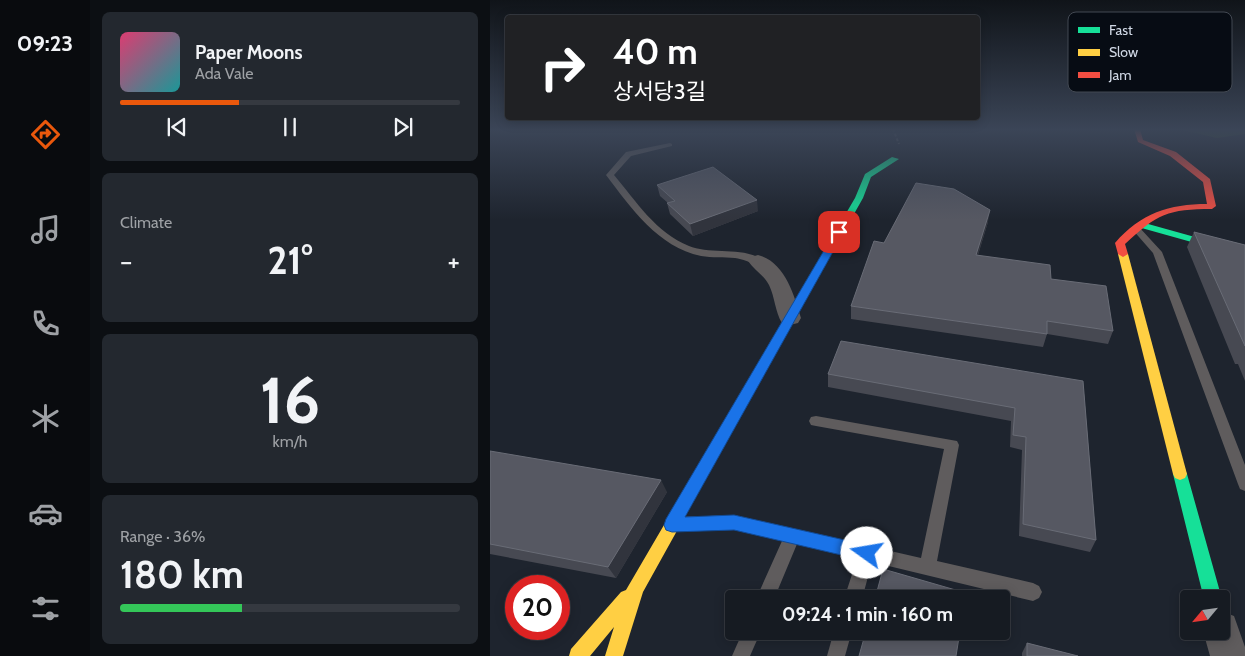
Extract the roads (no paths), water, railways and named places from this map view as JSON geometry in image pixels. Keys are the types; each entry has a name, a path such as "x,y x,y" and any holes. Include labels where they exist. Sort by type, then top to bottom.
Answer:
{"street":[{"path":"578,656 635,589 858,198 868,176 894,160"},
{"path":"1180,160 1207,181 1212,206 1184,206 1161,211 1120,243 1211,590"},
{"path":"1139,227 1245,254"},
{"path":"758,261 769,269 781,286 790,318"},
{"path":"614,656 635,589"},
{"path":"1224,640 1228,656"}],"lane":[{"path":"625,160 610,175 660,235 700,253 749,256 758,261"},
{"path":"1139,227 1157,252 1245,484"},
{"path":"816,421 952,445 927,567"},
{"path":"672,525 734,522 1033,592"},
{"path":"769,590 792,536"},
{"path":"856,590 867,553"},
{"path":"741,656 748,640"},
{"path":"836,656 840,640"}]}
